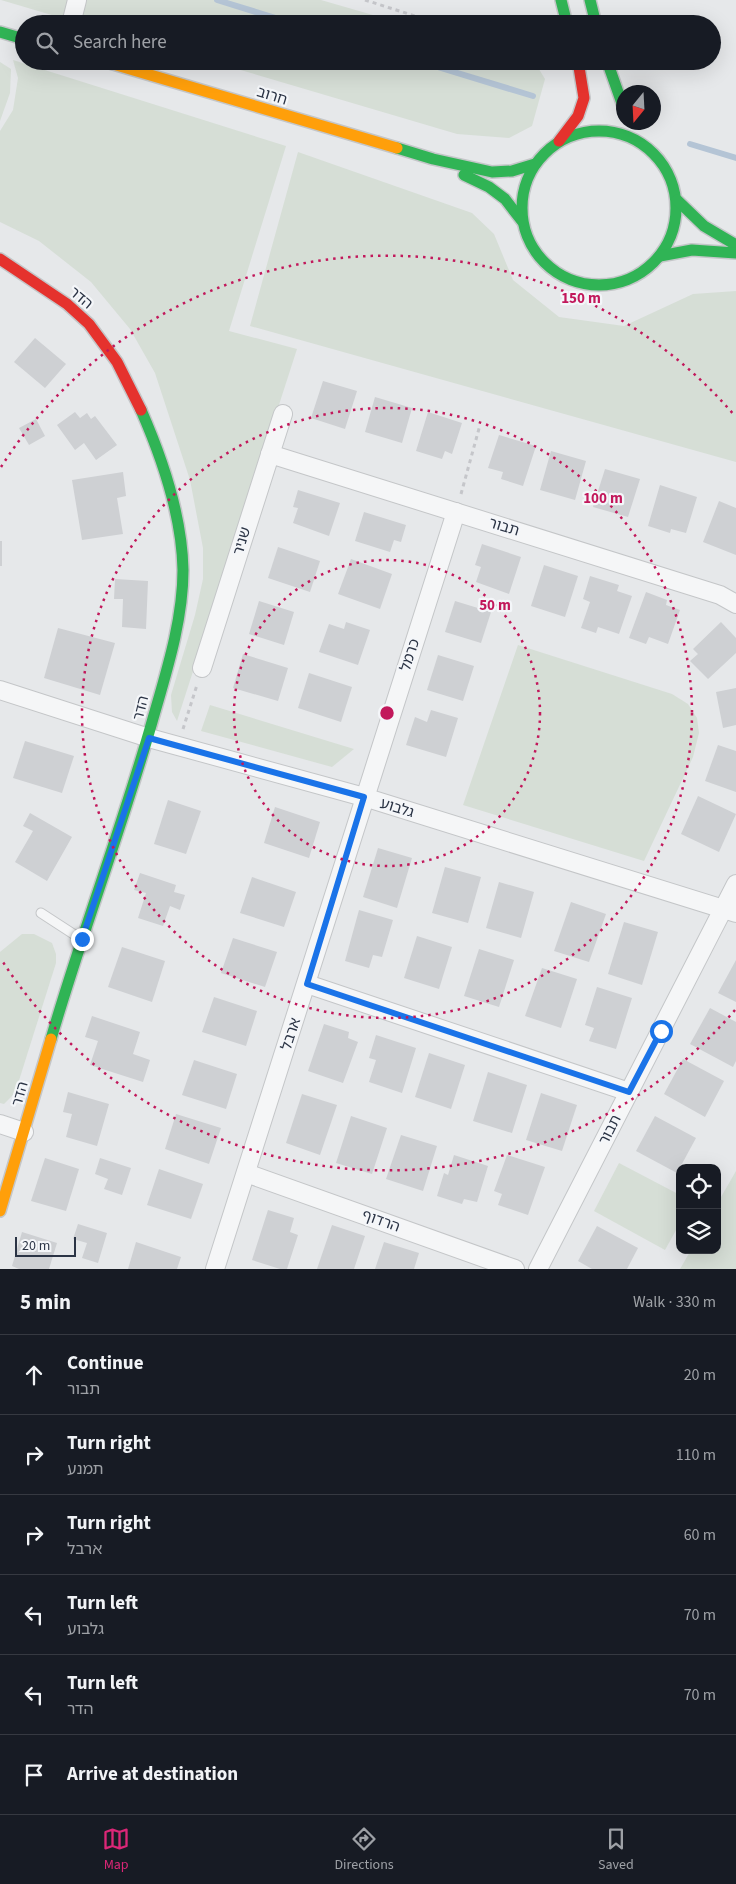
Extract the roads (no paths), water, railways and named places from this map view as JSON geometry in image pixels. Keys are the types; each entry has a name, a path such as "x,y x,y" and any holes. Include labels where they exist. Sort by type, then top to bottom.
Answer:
{"street":[{"path":"74,15 78,0"},
{"path":"560,0 565,15"},
{"path":"590,0 594,15"},
{"path":"0,32 15,36"},
{"name":"חרוב","path":"133,70 433,159 492,172 512,171 535,164"},
{"path":"559,141 578,116 584,98 579,70"},
{"path":"610,70 616,86"},
{"path":"637,130 646,146"},
{"path":"588,131 618,133 633,138 646,146 667,170 675,190 676,215 674,230 660,256 636,276 604,285 572,281 558,274 534,251 522,221 523,191 535,164 559,141 588,131"},
{"name":"חרוב","path":"433,159 489,187 505,200 522,221"},
{"path":"676,200 693,219 714,236 736,246"},
{"path":"660,256 692,250 736,253"},
{"name":"הדר","path":"0,259 17,268 78,313 102,340 121,369 157,448 170,484 178,519 182,556 181,598 175,634 149,738 82,939 0,1211"},
{"name":"שניר","path":"202,668 282,414"},
{"name":"תבור","path":"270,454 720,595 736,604"},
{"name":"כרמל","path":"364,797 456,512"},
{"name":"גלבוע","path":"0,690 149,738 364,797 730,911"},
{"name":"ארבל","path":"215,1269 307,984 364,797"},
{"name":"תבור","path":"538,1269 629,1092 730,911 736,884"},
{"path":"307,984 629,1092"},
{"path":"0,1124 24,1132"},
{"name":"הרדוף","path":"246,1173 515,1269"}],"lane":[{"path":"41,913 82,939"}],"waterway":[{"path":"217,0 266,15"},
{"path":"448,70 533,96"},
{"path":"690,144 736,158"}]}
